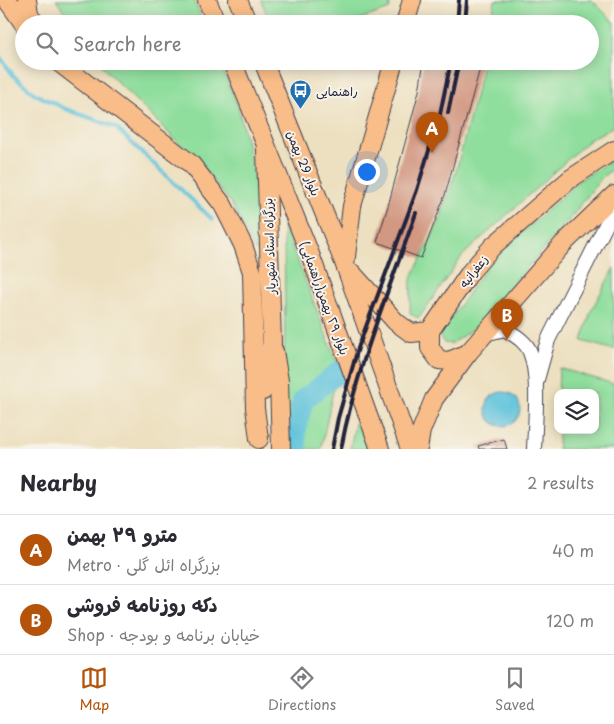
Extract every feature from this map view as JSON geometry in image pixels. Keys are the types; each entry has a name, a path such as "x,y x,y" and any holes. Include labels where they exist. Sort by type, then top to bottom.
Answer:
{"main road":[{"path":"7,0 18,15"},
{"path":"27,0 30,15"},
{"path":"207,0 213,15"},
{"path":"238,0 244,15"},
{"path":"408,15 412,0"},
{"path":"71,70 191,164 223,205 243,245 252,272 255,408 259,444"},
{"path":"235,70 266,149"},
{"name":"بلوار 29 بهمن","path":"267,70 345,265"},
{"path":"391,70 352,206 345,265 410,449"},
{"name":"بزرگراه استاد شهریار","path":"266,149 272,343 279,381 282,449"},
{"name":"بلوار ٢٩ بهمن(راهنمایی)","path":"266,149 310,254 380,449"},
{"name":"زعفرانیه","path":"430,331 471,271 493,246 570,179 614,150"},
{"path":"418,449 421,431 434,399 468,353 562,244 614,196"},
{"path":"345,265 396,322 410,333 430,331 430,348 440,360 449,361 468,353"},
{"name":"بزرگراه استاد شهریار","path":"259,444 264,379 272,343"}],"street":[{"path":"536,383 548,340 614,209"},
{"path":"484,334 505,329 520,338 530,351 536,383 534,449"}],"green space":[{"path":"56,0 194,0 200,15 67,15"},
{"path":"261,0 389,0 390,9 372,15 267,15"},
{"path":"495,0 592,0 614,22 614,126 589,140 462,256 419,318 410,314 411,279 439,222 456,171 482,70 599,70 599,15 492,15"},
{"path":"106,70 223,70 238,107 253,168 262,250 255,251 231,203 198,162"},
{"path":"614,159 614,168 602,177 572,216 477,326 451,344 444,343 439,335 491,261 581,179"},
{"path":"283,223 341,373 333,391 321,449 284,449 285,279"},
{"path":"614,268 614,350 582,341 591,311"},
{"path":"559,368 614,384 614,449 558,449 558,434 599,434 599,389 558,389"},
{"path":"356,419 364,431 370,449 350,449"}],"water":[{"path":"503,392 510,393 515,397 519,402 519,416 515,421 510,425 503,426 496,425 491,421 487,416 486,409 487,402 491,397 496,393"}],"building":[{"path":"422,70 480,70 445,195 421,258 377,242 419,91"},
{"path":"504,439 507,449 479,449 478,446"}],"waterway":[{"path":"0,57 13,75 35,94 66,109 115,127 212,219"},
{"path":"297,449 295,435 303,400 343,369"}],"railway":[{"path":"458,15 459,0"},
{"path":"466,15 467,0"},
{"path":"332,449 338,418 358,348 417,190 440,114 449,70"},
{"path":"448,113 457,70"},
{"path":"341,449 347,419 364,359 416,213"}],"place":[{"name":"راهنمایی","path":"300,110"},
{"name":"مترو ۲۹ بهمن","path":"432,153"},
{"name":"دکه روزنامه فروشی","path":"507,340"}]}
